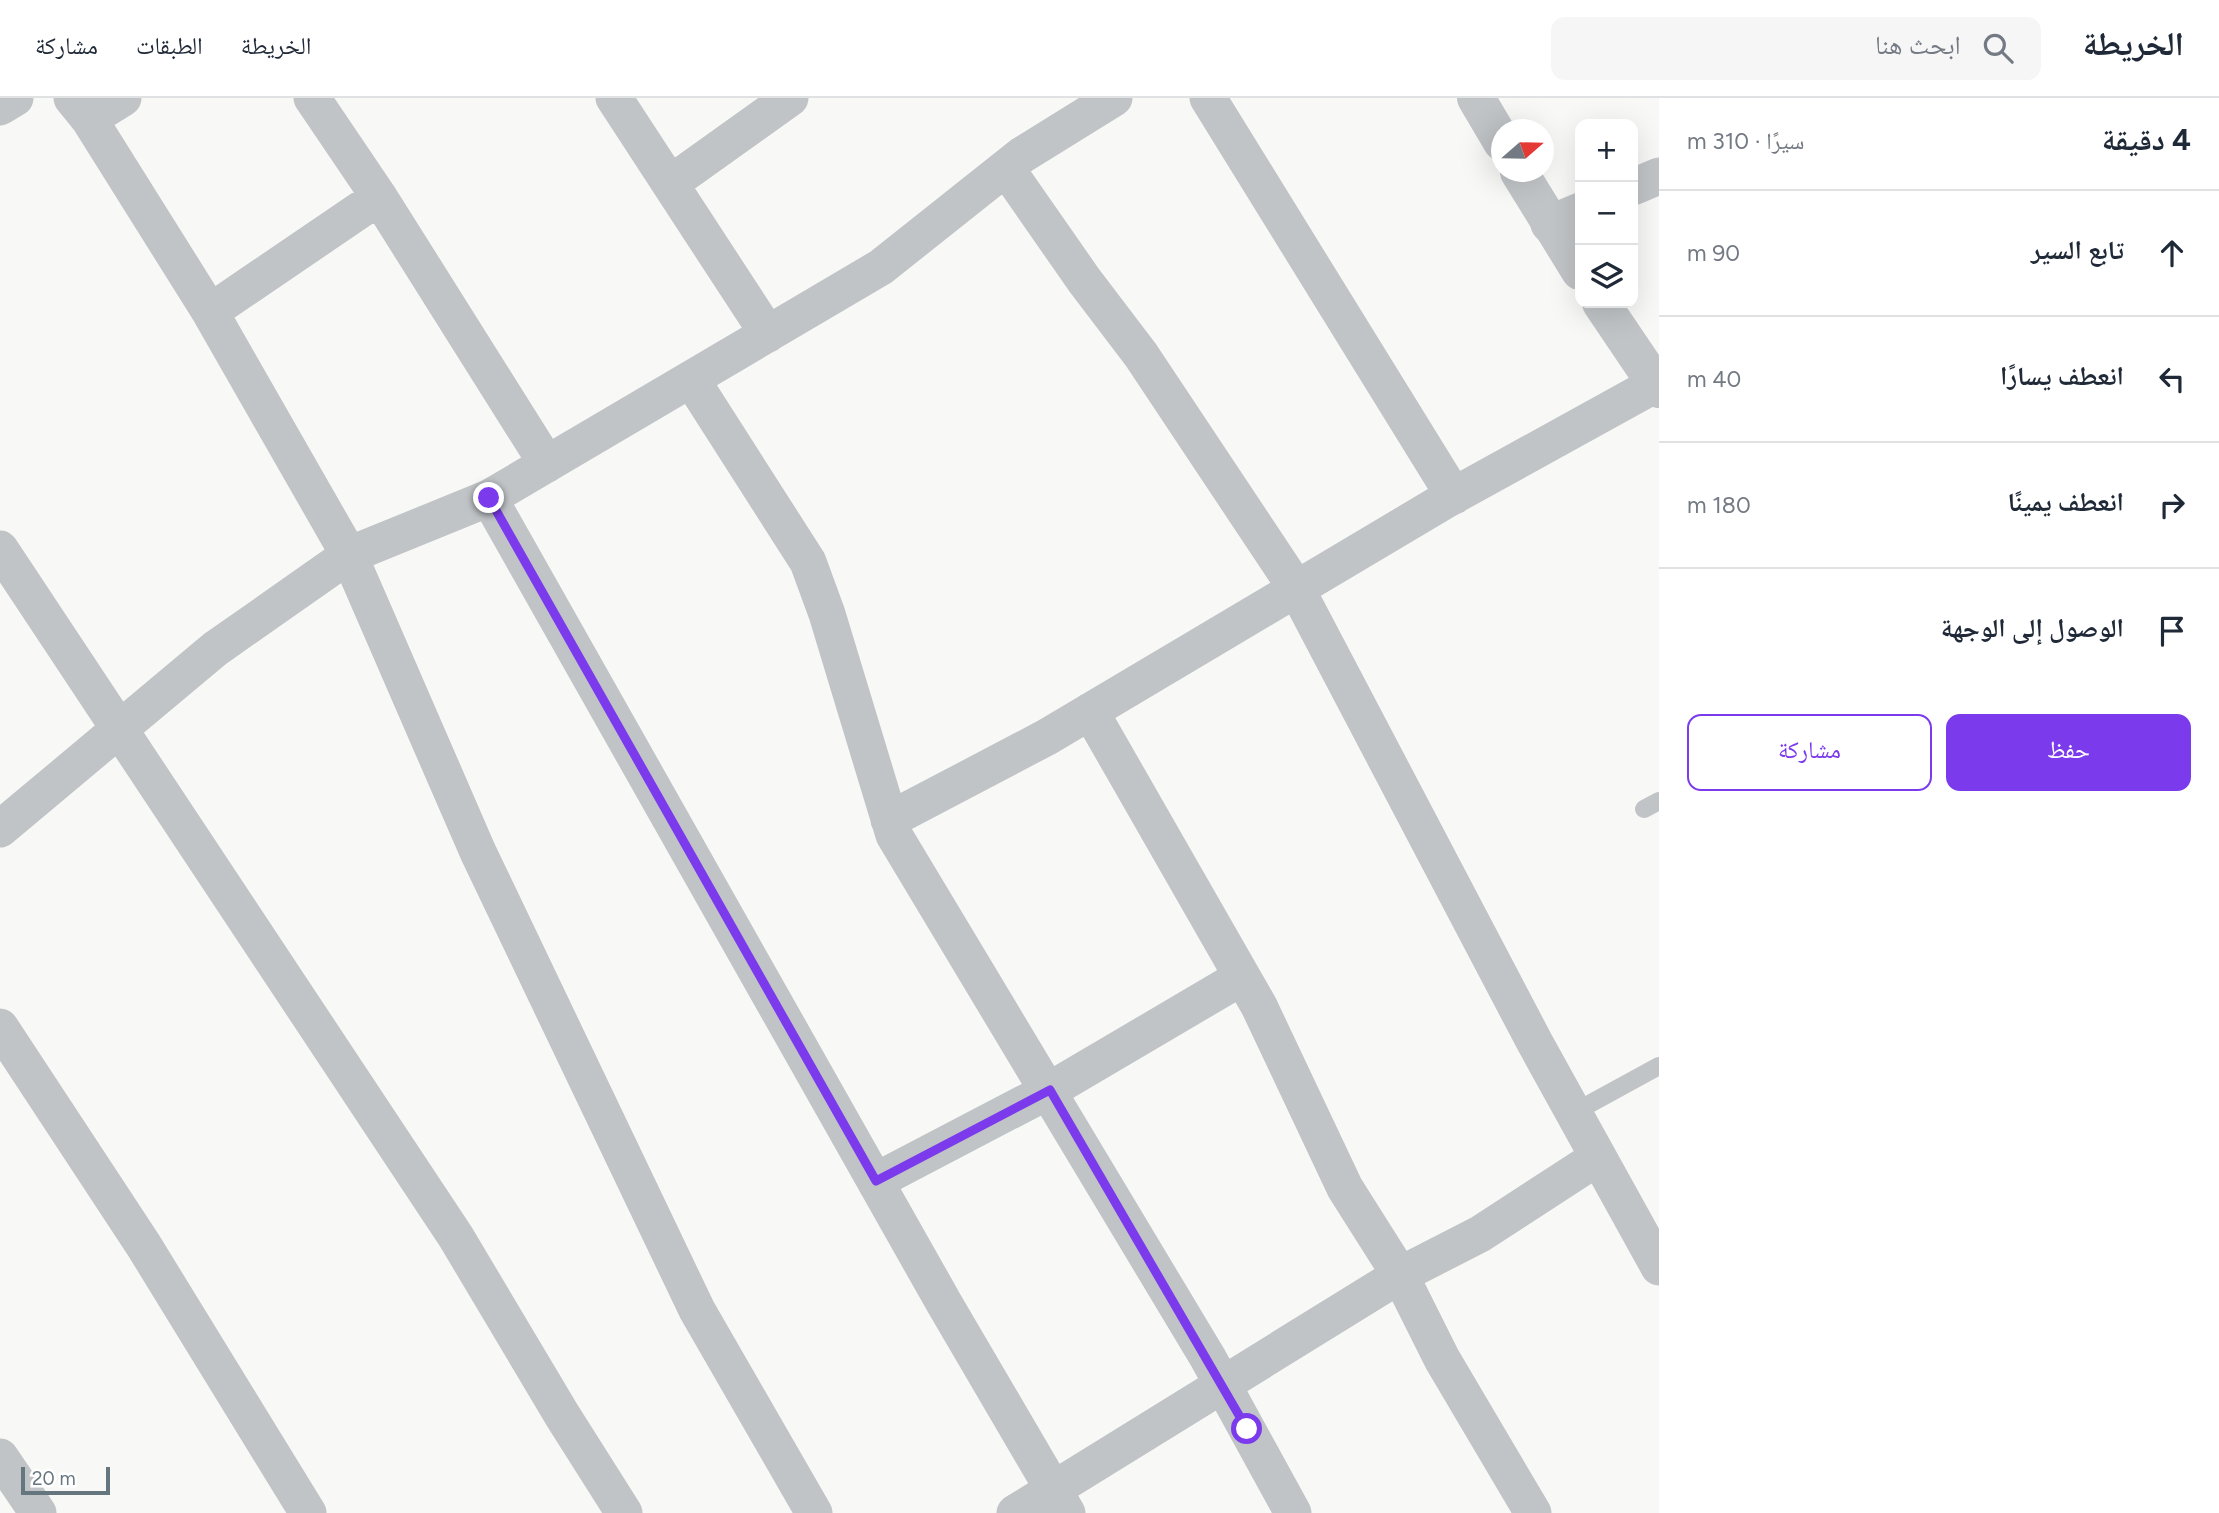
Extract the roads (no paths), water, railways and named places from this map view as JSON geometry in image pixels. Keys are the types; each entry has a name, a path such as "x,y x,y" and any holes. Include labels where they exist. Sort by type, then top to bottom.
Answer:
{"street":[{"path":"0,107 15,98"},
{"path":"123,98 81,108 210,312 349,555 478,852 697,1310 814,1513"},
{"path":"313,98 379,197 547,464"},
{"path":"614,98 768,334"},
{"path":"671,183 790,98"},
{"path":"0,829 215,649 349,555 489,498 881,267 1006,168 1114,98"},
{"path":"1208,98 1454,496"},
{"path":"1476,98 1491,123"},
{"path":"1006,168 1084,280 1142,355 1296,588 1597,1158 1659,1267"},
{"path":"1638,185 1659,176"},
{"path":"1529,182 1565,217 1575,253"},
{"path":"210,312 379,197"},
{"path":"889,820 1090,711 1454,496 1657,386 1604,308"},
{"path":"691,379 808,562 894,835 1050,1090 1293,1513"},
{"path":"489,498 1060,1502"},
{"path":"2,556 456,1237 624,1513"},
{"path":"1090,711 1242,977 1345,1188 1400,1275 1442,1359 1533,1513"},
{"path":"876,1181 1050,1090 1242,977"},
{"path":"0,1027 144,1246 308,1513"},
{"path":"1015,1513 1060,1502 1223,1387 1400,1275 1480,1234 1597,1158"},
{"path":"0,1457 38,1513"}],"lane":[{"path":"1573,1113 1659,1066"}]}
